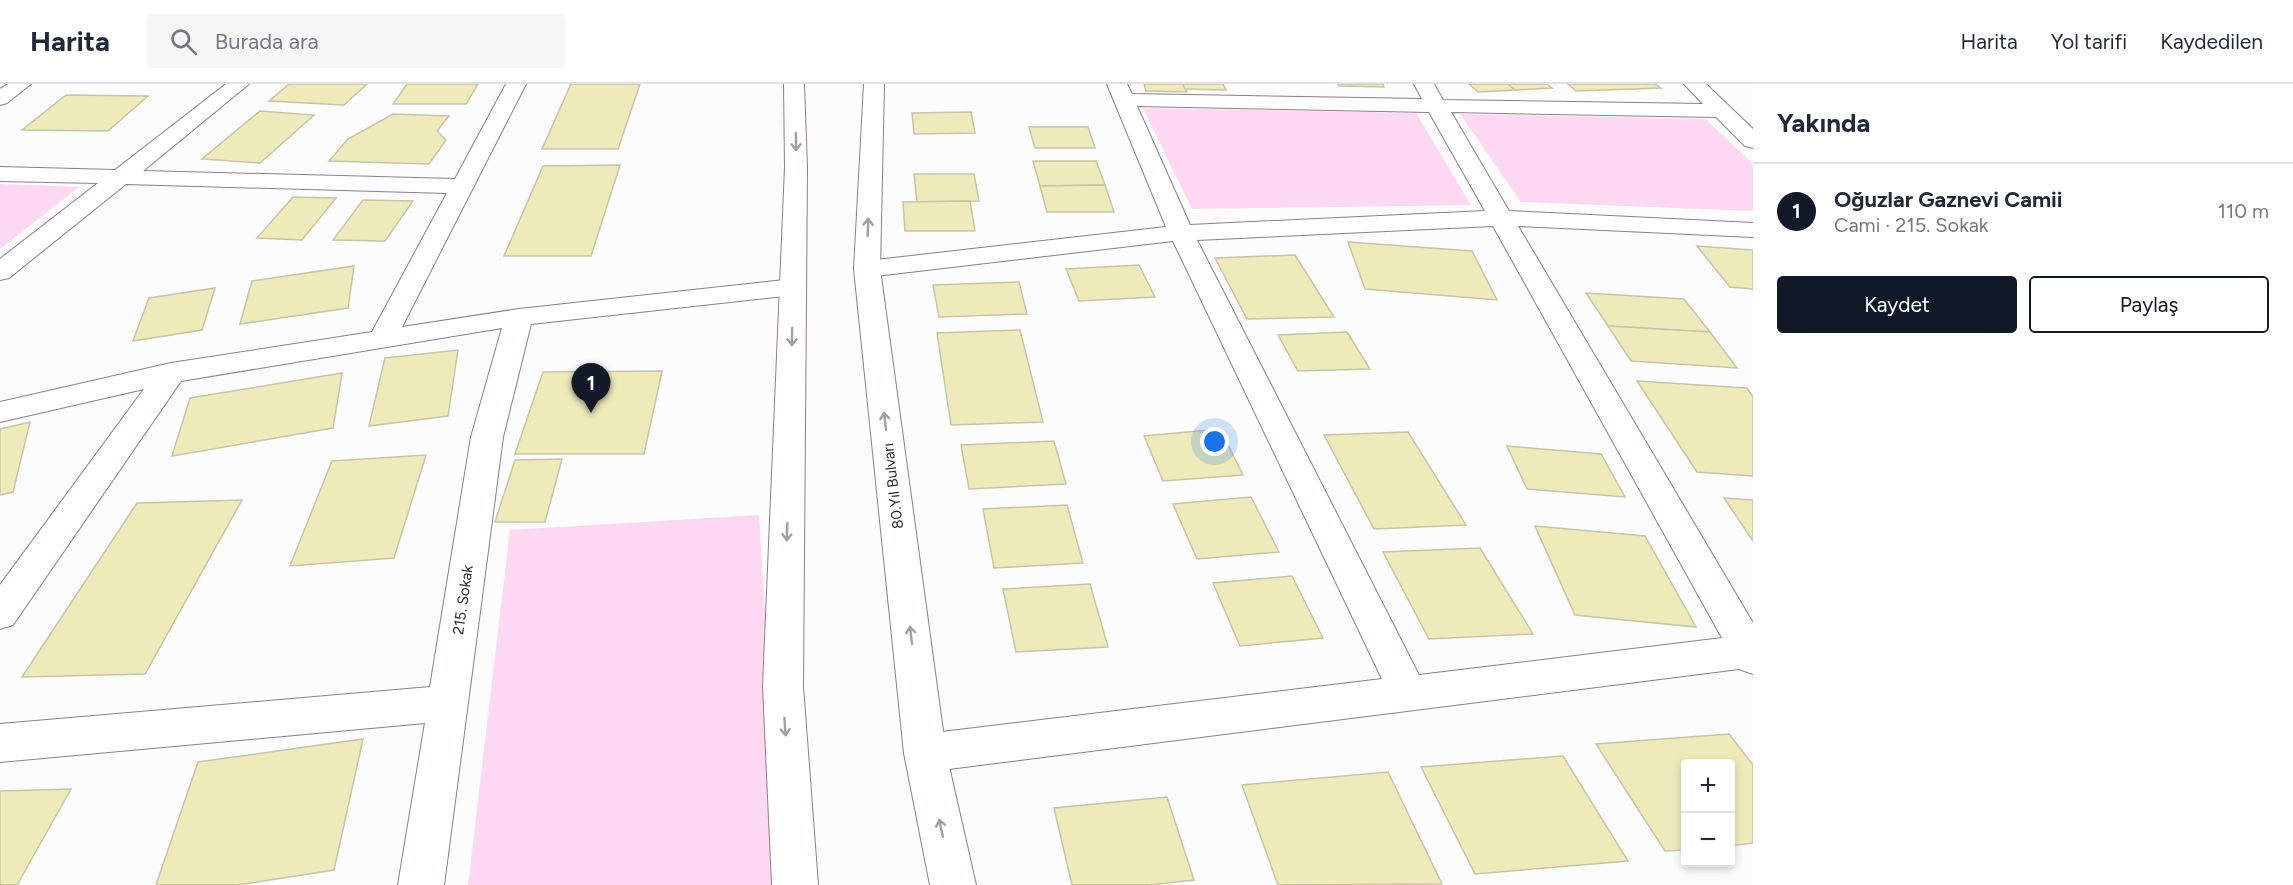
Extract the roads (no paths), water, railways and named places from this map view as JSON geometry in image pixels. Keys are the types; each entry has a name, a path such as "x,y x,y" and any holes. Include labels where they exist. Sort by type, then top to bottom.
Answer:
{"street":[{"path":"0,99 21,84"},
{"path":"0,272 239,84"},
{"path":"382,339 516,84"},
{"path":"794,84 796,167 783,686 795,885"},
{"name":"80.Yıl Bulvarı","path":"874,84 867,269 925,753 953,885"},
{"path":"1694,84 1749,132"},
{"path":"1408,693 1181,233 1121,92 1431,95 1724,111"},
{"path":"925,753 1752,653 1431,95"},
{"path":"0,174 463,186"},
{"path":"867,269 1181,233 1503,218 1753,230"},
{"path":"0,412 171,373 519,317 793,287"},
{"name":"215. Sokak","path":"421,885 487,437 519,317"},
{"path":"0,614 171,373"},
{"path":"0,742 448,703"}],"place":[{"name":"Oğuzlar Gaznevi Camii","path":"591,413"}]}
